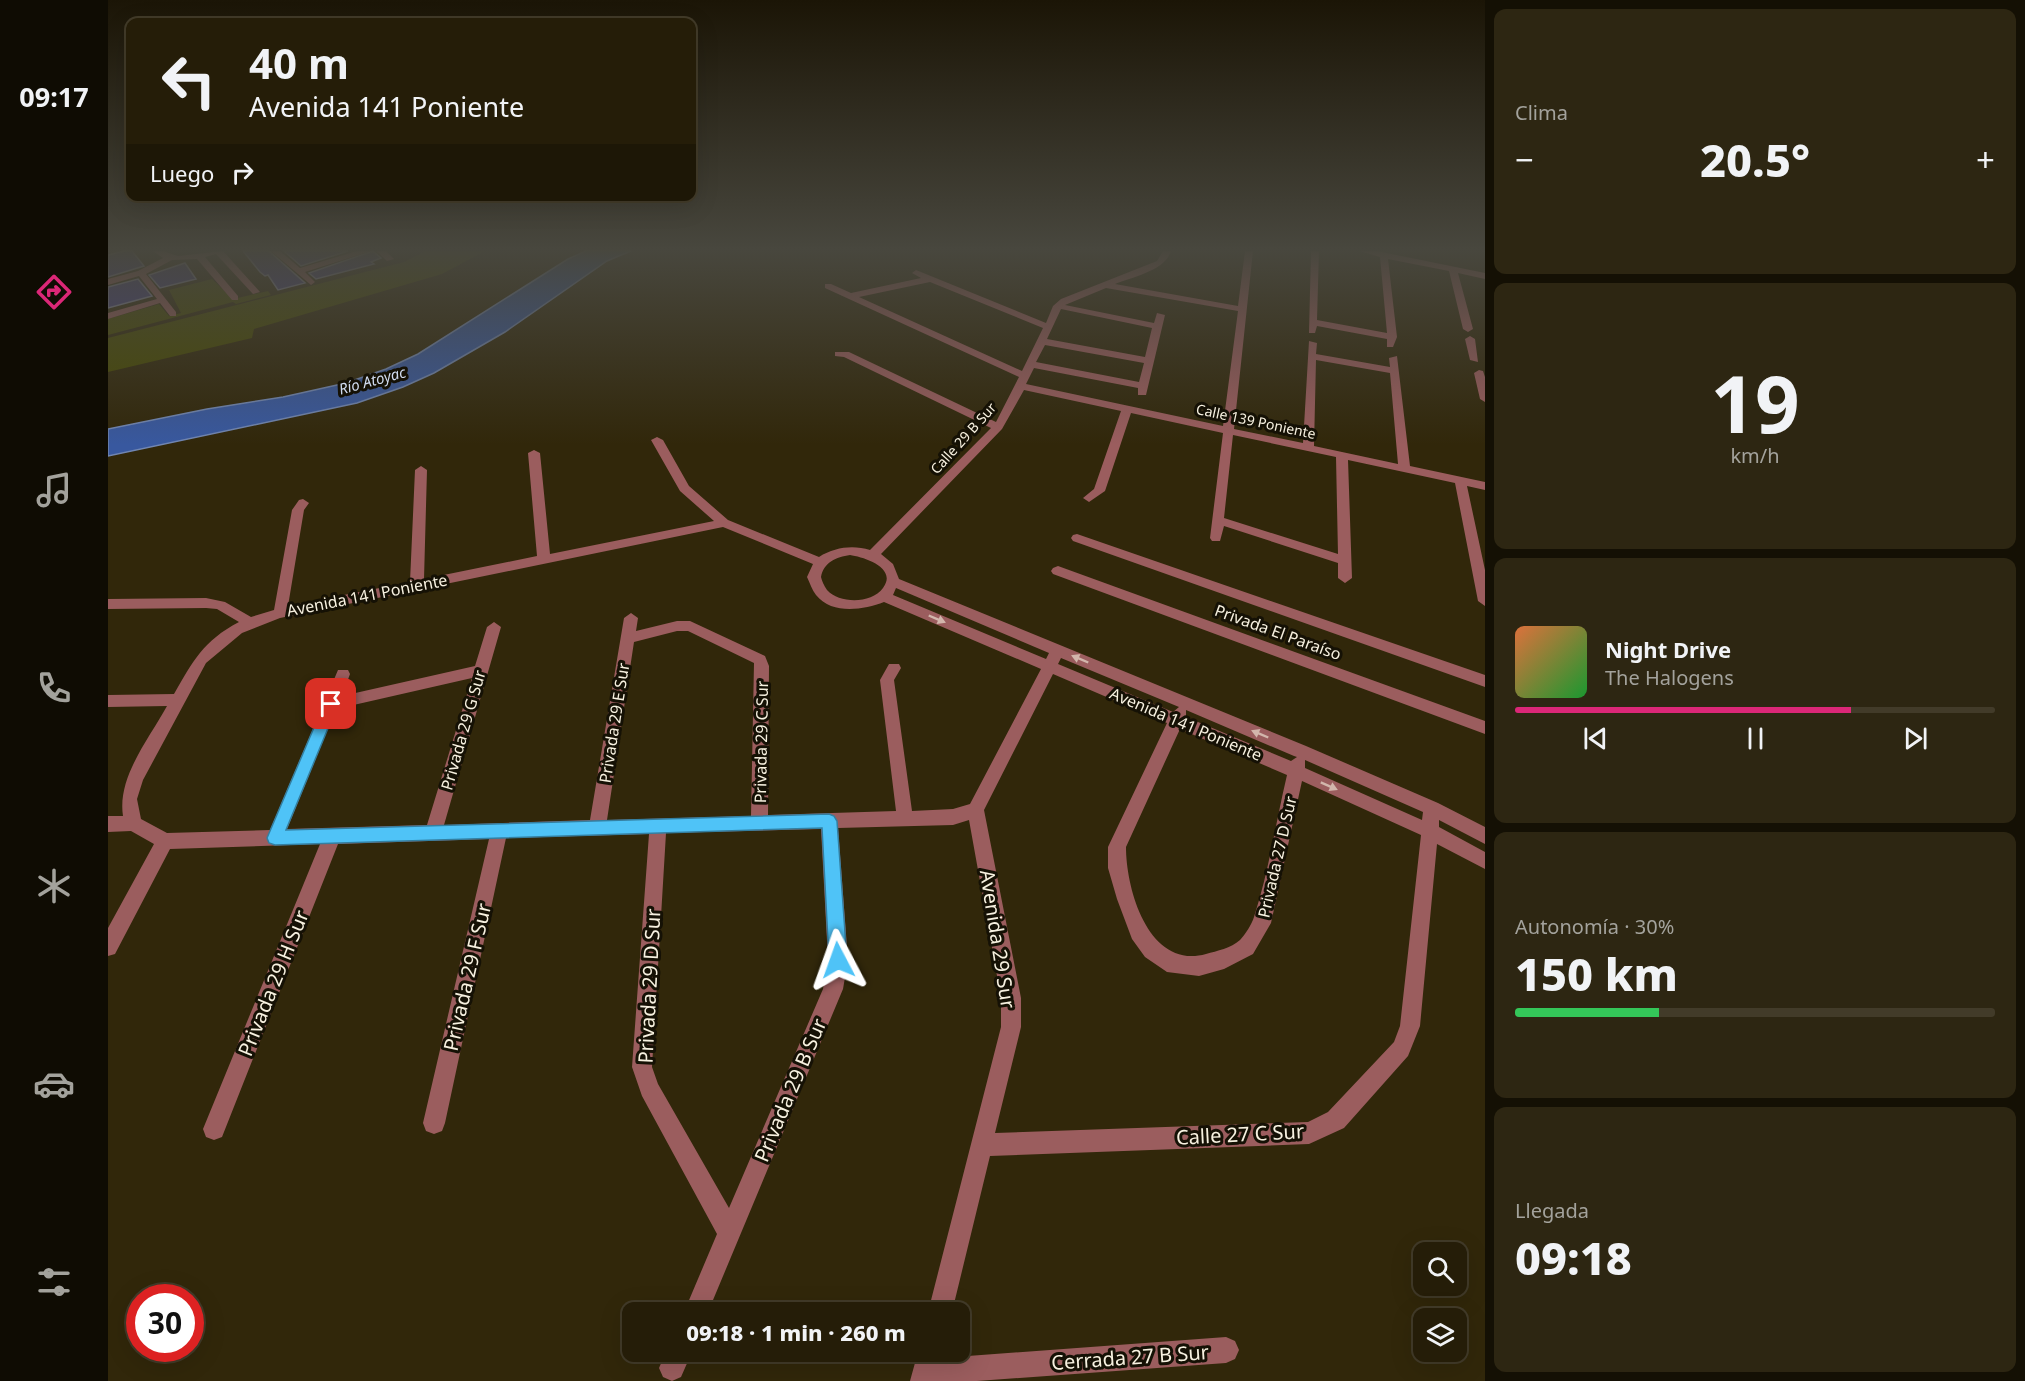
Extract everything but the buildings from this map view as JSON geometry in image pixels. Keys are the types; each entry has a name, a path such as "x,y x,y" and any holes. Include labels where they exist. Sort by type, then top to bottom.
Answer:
{"street":[{"name":"Calle 139 Poniente","path":"890,315 1023,381 1127,408 1485,486"},
{"path":"1020,315 1048,327"},
{"name":"Calle 29 B Sur","path":"873,555 998,427 1023,381 1054,315"},
{"path":"1030,364 1142,389 1159,321 1122,315"},
{"path":"1216,538 1241,315"},
{"path":"1312,315 1312,326 1391,341 1389,315"},
{"path":"1464,315 1474,355 1485,353"},
{"path":"1041,341 1149,361"},
{"path":"1308,448 1312,343"},
{"path":"837,354 846,354 998,427"},
{"path":"1311,356 1395,371"},
{"path":"1394,358 1404,469"},
{"path":"1482,380 1485,399"},
{"path":"1089,498 1099,491 1127,408"},
{"path":"657,440 684,488 724,523 820,562"},
{"path":"534,453 544,560"},
{"path":"1342,455 1345,578"},
{"path":"417,585 421,470"},
{"path":"1460,481 1485,601"},
{"path":"280,613 298,510 303,503"},
{"path":"1218,520 1344,560"},
{"name":"Avenida 141 Poniente","path":"133,823 129,800 135,779 201,659 217,643 249,622 280,613 724,523"},
{"name":"Privada El Paraíso","path":"1077,538 1485,681"},
{"path":"850,550 873,555 884,562 891,571 892,581 890,589 874,602 851,605 829,598 816,585 815,569 820,562 838,552 850,550"},
{"name":"Privada El Paraíso","path":"1058,571 1485,728"},
{"name":"Avenida 141 Poniente","path":"892,581 1177,720 1430,831 1485,861"},
{"name":"Avenida 141 Poniente","path":"883,596 1053,658 1186,703 1432,808 1485,836"},
{"path":"108,604 206,603 220,605 249,622"},
{"name":"Privada 29 E Sur","path":"597,828 631,618"},
{"name":"Privada 29 C Sur","path":"627,639 677,626 690,626 760,660 762,666 759,823"},
{"name":"Privada 29 G Sur","path":"433,833 494,627"},
{"path":"108,824 133,823 165,842 953,817 976,810 1053,658"},
{"path":"894,668 887,680 905,818"},
{"path":"331,704 481,670"},
{"path":"275,838 343,674"},
{"path":"108,701 179,700"},
{"path":"1177,720 1186,703"},
{"name":"Privada 27 D Sur","path":"1177,720 1116,848 1117,868 1139,932 1152,950 1167,962 1198,966 1224,959 1246,947 1262,923 1300,751"},
{"name":"Calle 27 C Sur","path":"982,1145 1309,1132 1336,1120 1401,1049 1410,1026 1432,808"},
{"name":"Avenida 29 Sur","path":"943,1302 1011,1027 1011,998 976,810"},
{"name":"Privada 29 B Sur","path":"700,1302 832,989 838,960 829,821"},
{"name":"Privada 29 D Sur","path":"658,826 642,1067 650,1089 730,1233"},
{"name":"Privada 29 F Sur","path":"434,1123 500,831"},
{"name":"Privada 29 H Sur","path":"214,1129 332,836"},
{"path":"108,947 165,842"},
{"name":"Cerrada 27 B Sur","path":"926,1368 1226,1350"}],"shaded area":[{"path":"120,315 182,315 108,335 108,319"},
{"path":"196,315 300,315 254,329 252,338 108,372 108,338"}],"water":[{"name":"Río Atoyac","path":"479,315 529,315 505,332 434,373 357,403 108,456 108,429 346,383 386,369 418,354"}],"route":[{"path":"331,704 275,838 829,821 838,960"}]}
